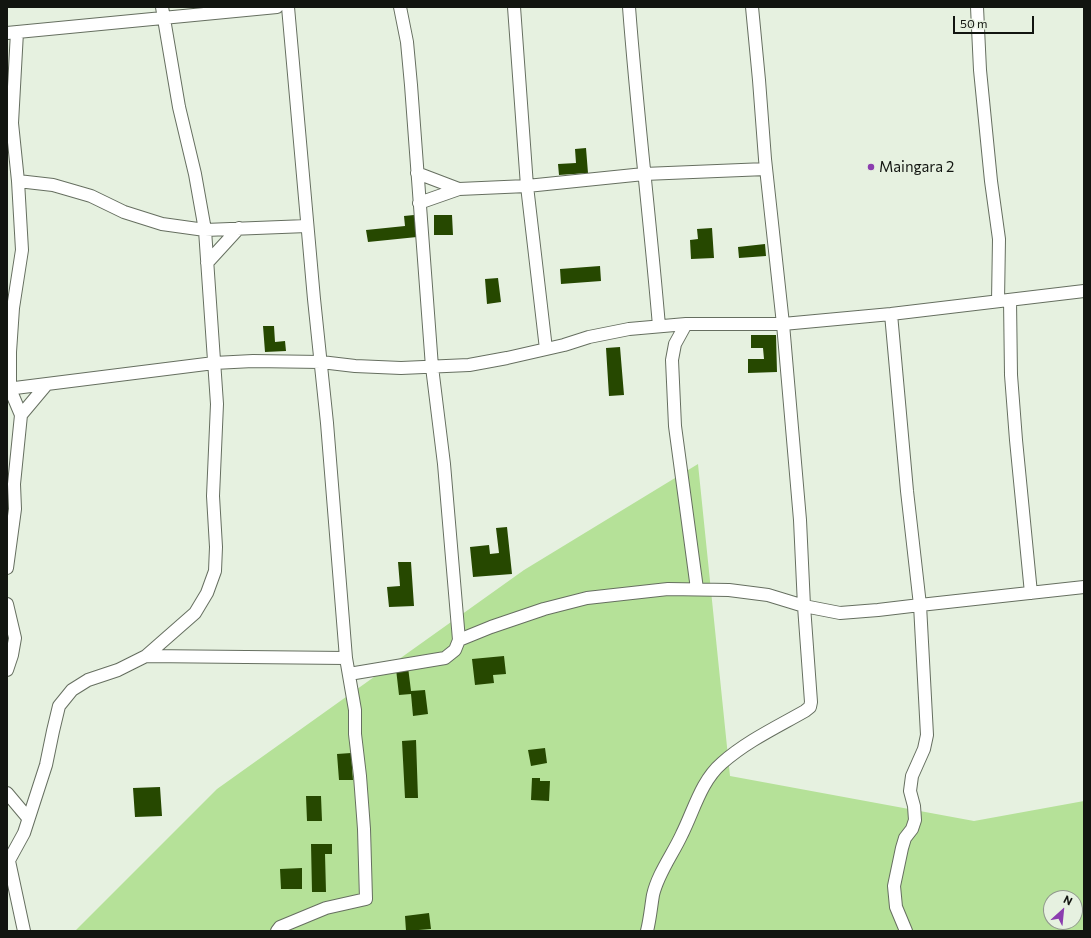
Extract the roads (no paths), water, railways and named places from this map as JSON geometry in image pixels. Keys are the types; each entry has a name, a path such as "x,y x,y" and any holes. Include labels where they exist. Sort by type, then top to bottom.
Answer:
{"street":[{"path":"7,568 15,509 14,484 21,415 9,389 13,308 22,250 18,181 12,123 12,33 163,12 277,7"},
{"path":"277,931 280,927 326,908 366,899 364,829 355,734 355,710 346,658 321,362 307,226 288,7"},
{"path":"349,674 445,658 455,650 459,640 444,464 432,367 407,42 400,7"},
{"path":"514,7 527,186 546,349"},
{"path":"629,7 659,326"},
{"path":"647,931 653,895 658,882 712,772 749,742 805,712 810,707 811,702 800,520 783,324 766,169 760,80 752,7"},
{"path":"977,7 983,102 991,181 999,239 998,301"},
{"path":"24,931 8,863 24,833 46,765 59,706 77,686 88,680 118,670 146,656 195,613 207,593 215,571 216,547 213,496 217,404 205,230 195,174 179,107 163,12"},
{"path":"419,203 459,189 527,186 644,174 766,169"},
{"path":"417,173 459,189"},
{"path":"18,181 53,185 91,196 124,212 162,224 205,230 307,226"},
{"path":"207,263 239,228"},
{"path":"9,389 214,363 253,361 321,362 355,366 432,367 470,365 564,345 589,337 622,330 686,324 783,324 891,314 1084,290"},
{"path":"1010,300 1014,418 1031,593"},
{"path":"891,314 907,491 920,605 928,735 924,749 912,776 910,791 914,806 915,820 902,848 894,886 896,907 906,931"},
{"path":"686,324 675,344 672,360 674,426 697,589"},
{"path":"21,415 46,384"},
{"path":"459,640 491,627 544,609 587,598 668,589 729,590 768,595 804,606 840,613 1084,588"},
{"path":"7,604 15,638 12,655 7,670"},
{"path":"146,656 346,658"},
{"path":"7,793 28,818"}],"place":[{"name":"Maingara 2","path":"871,167"}]}
